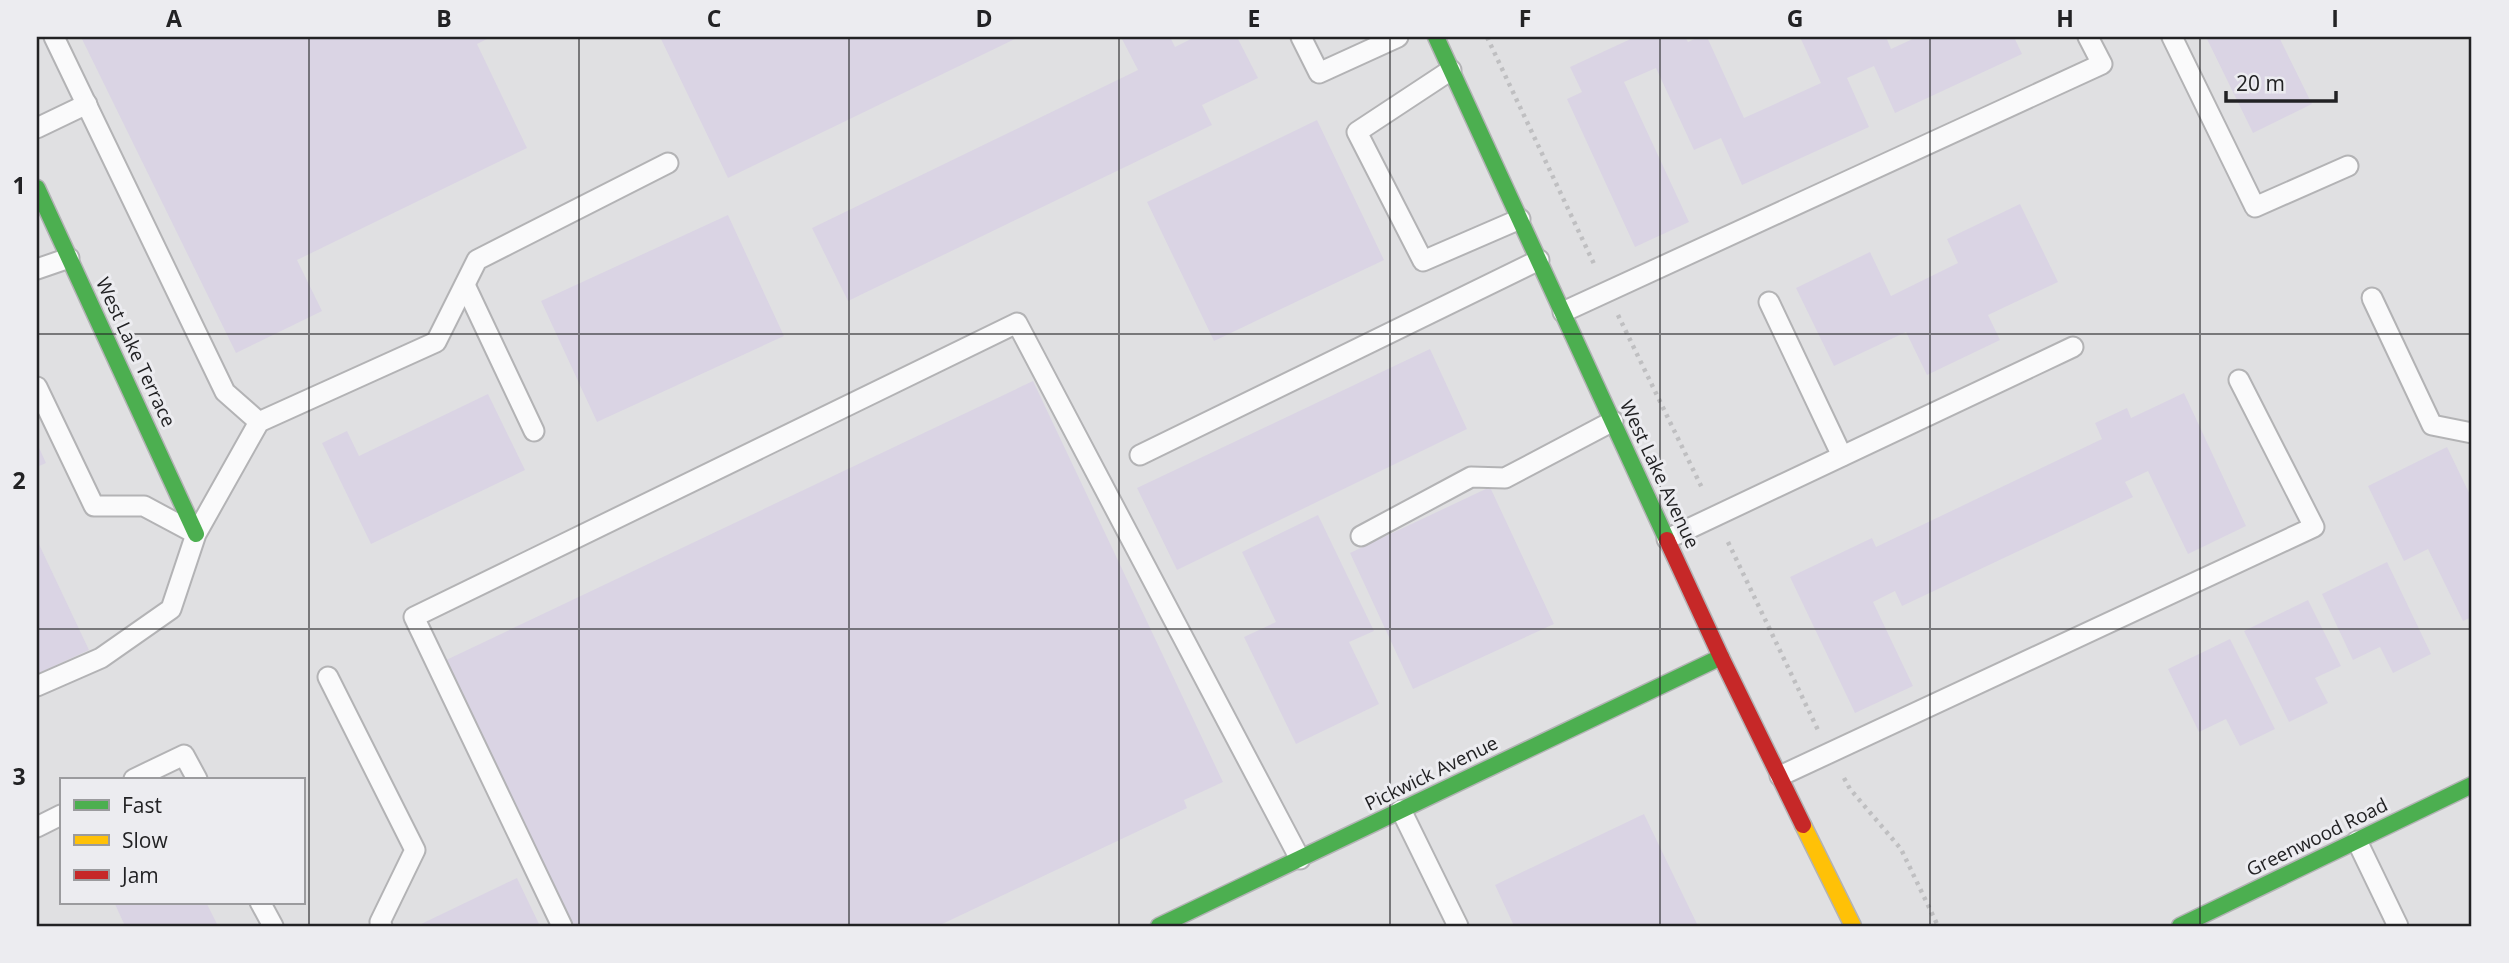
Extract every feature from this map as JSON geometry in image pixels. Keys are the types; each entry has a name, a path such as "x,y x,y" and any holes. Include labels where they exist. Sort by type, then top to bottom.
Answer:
{"street":[{"name":"West Lake Avenue","path":"1436,37 1721,657 1853,926"},
{"name":"West Lake Terrace","path":"37,188 196,534"},
{"name":"Pickwick Avenue","path":"1162,926 1721,657"},
{"name":"Greenwood Road","path":"2180,926 2472,785"}],"lane":[{"path":"54,37 225,392 259,422"},
{"path":"1301,37 1319,73 1398,37"},
{"path":"1563,313 2102,64 2088,37"},
{"path":"2172,37 2255,207 2348,166"},
{"path":"1451,70 1357,132 1423,261 1520,219"},
{"path":"37,128 87,104"},
{"path":"37,686 101,658 171,609 196,534 259,422 436,342 477,260 668,163"},
{"path":"37,269 69,258"},
{"path":"1140,455 1539,260"},
{"path":"465,285 534,431"},
{"path":"2372,298 2432,425 2472,432"},
{"path":"1769,302 1842,456"},
{"path":"562,926 414,617 1017,323 1300,859"},
{"path":"1667,539 2073,347"},
{"path":"1780,776 2314,527 2239,380"},
{"path":"37,387 94,506 144,506 196,534"},
{"path":"1361,536 1471,477 1505,478 1613,421"},
{"path":"328,677 415,850 380,922 382,926"},
{"path":"136,778 184,755 196,778"},
{"path":"1401,810 1458,926"},
{"path":"37,827 60,816"},
{"path":"2357,841 2398,926"},
{"path":"261,904 273,926"}],"building":[{"path":"81,37 491,37 477,44 527,148 297,260 322,311 236,353"},
{"path":"660,37 1019,37 728,178"},
{"path":"1121,37 1170,37 1175,47 1195,37 1237,37 1258,78 1202,105 1212,125 848,301 812,228 1138,70"},
{"path":"1635,37 1685,37 1688,42 1707,37 1744,118 1821,83 1800,37 1886,37 1891,49 1917,37 2014,37 2022,54 1895,113 1874,66 1847,78 1869,127 1742,185 1721,138 1694,150 1656,68 1624,82 1689,222 1635,247 1567,99 1582,92 1570,67"},
{"path":"2206,37 2279,37 2312,104 2253,133"},
{"path":"1317,120 1384,260 1214,341 1147,202"},
{"path":"2020,204 2058,282 1988,315 2000,340 1927,375 1906,332 1834,366 1796,288 1870,252 1891,296 1958,263 1947,239"},
{"path":"728,215 784,336 597,422 541,301"},
{"path":"1430,349 1467,429 1177,570 1137,488"},
{"path":"1033,381 1223,782 1184,800 1187,808 938,926 568,926 442,662"},
{"path":"2184,393 2246,526 2188,554 2148,471 2125,482 2133,497 1902,606 1895,591 1873,602 1913,686 1855,713 1790,577 1872,538 1876,547 2102,439 2095,423 2127,408 2131,418"},
{"path":"488,394 525,470 371,544 322,443 347,431 359,456"},
{"path":"37,443 46,463 37,467"},
{"path":"2447,447 2472,499 2472,617 2463,621 2428,549 2404,561 2368,486"},
{"path":"1490,487 1554,624 1413,689 1350,553"},
{"path":"1318,515 1374,631 1349,642 1379,704 1296,744 1244,637 1276,622 1242,552"},
{"path":"37,540 89,650 37,674"},
{"path":"2387,562 2431,654 2393,673 2380,647 2353,660 2322,594"},
{"path":"2308,600 2341,666 2315,678 2328,703 2289,722 2244,631"},
{"path":"2230,639 2275,729 2240,746 2226,719 2199,732 2168,669"},
{"path":"1644,814 1698,926 1514,926 1495,885"},
{"path":"517,878 540,926 417,926"},
{"path":"115,904 207,904 218,926 125,926"}],"traffic: fast":[{"path":"1436,37 1667,540"},
{"path":"37,188 196,534"},
{"path":"1159,926 1721,657"},
{"path":"2180,926 2472,785"}],"traffic: slow":[{"path":"1803,825 1853,926"}],"traffic: jam":[{"path":"1667,540 1803,825"}]}
